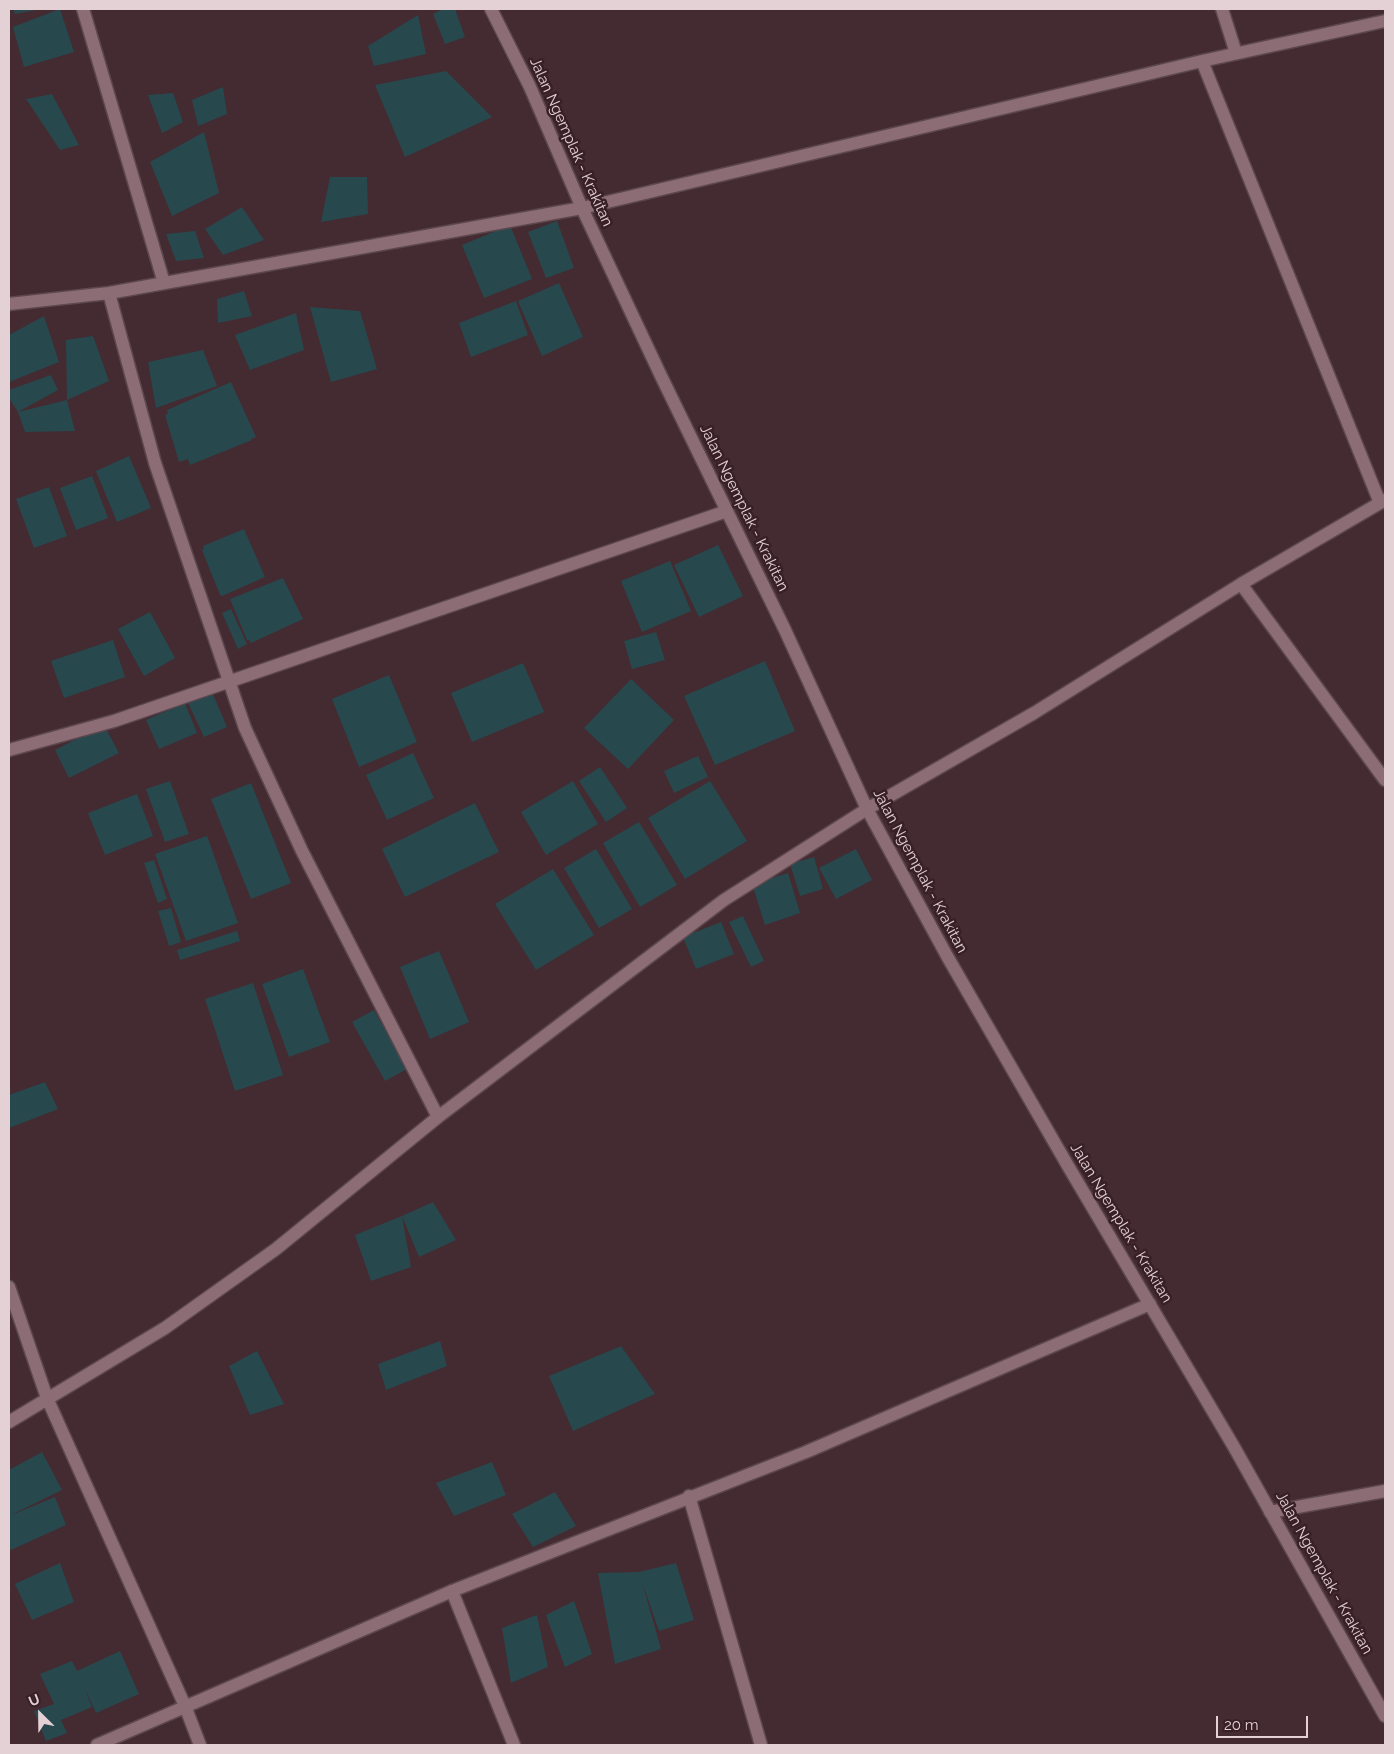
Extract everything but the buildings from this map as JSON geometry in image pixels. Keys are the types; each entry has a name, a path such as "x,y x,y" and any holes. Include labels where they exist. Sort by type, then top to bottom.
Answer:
{"street":[{"path":"83,9 164,283"},
{"name":"Jalan Ngemplak - Krakitan","path":"491,9 530,87 582,208 661,376 781,622 867,809 947,956 1270,1512 1385,1716"},
{"path":"1222,9 1236,54"},
{"path":"9,304 109,294 582,208 1202,61 1385,21"},
{"path":"9,1422 165,1328 276,1249 438,1117 724,900 867,809 1034,713 1241,584 1382,501 1202,61"},
{"path":"109,294 155,463 245,728 302,851 438,1117"},
{"path":"9,750 114,722 727,511"},
{"path":"1241,584 1385,780"},
{"path":"9,1286 47,1398 185,1706 200,1745"},
{"path":"97,1745 452,1591 689,1496 806,1452 1150,1304"},
{"path":"1270,1512 1385,1491"},
{"path":"689,1496 761,1745"},
{"path":"452,1591 514,1745"}]}
